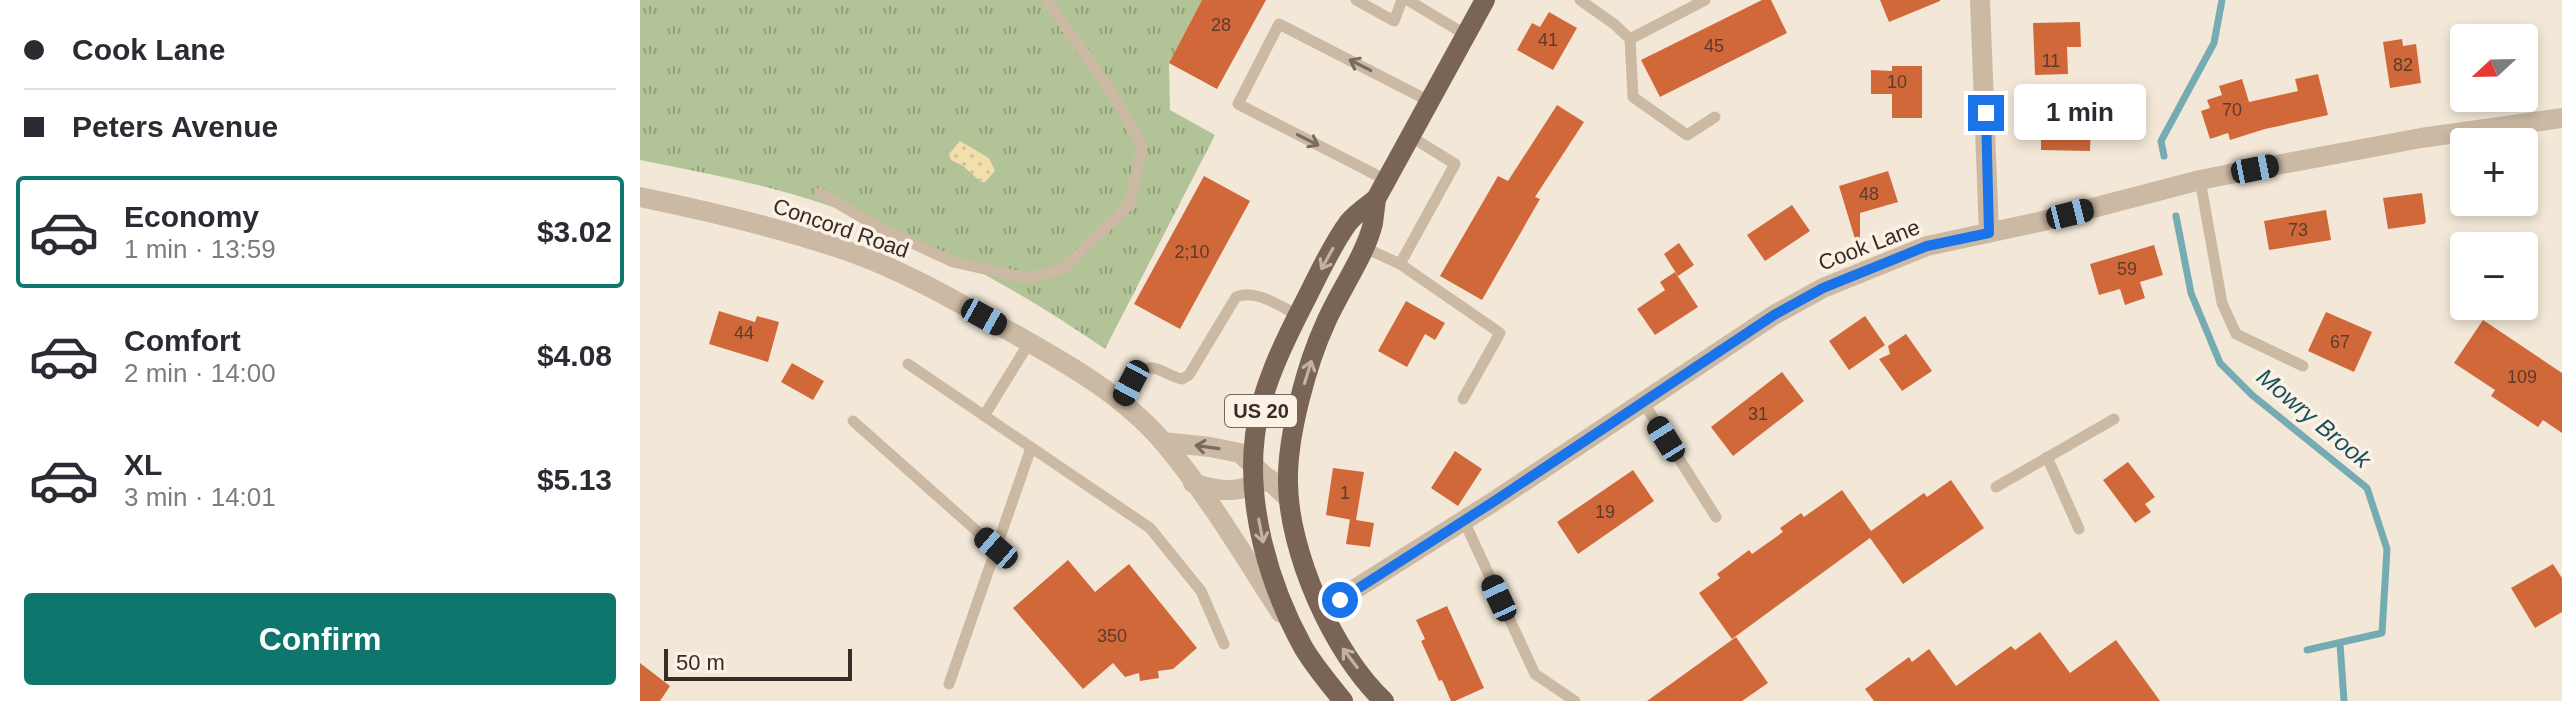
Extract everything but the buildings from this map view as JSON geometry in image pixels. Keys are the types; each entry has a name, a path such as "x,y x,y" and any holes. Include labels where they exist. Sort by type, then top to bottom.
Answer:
{"main road":[{"name":"US 20","path":"1384,701 1341,647 1306,572 1289,499 1291,455 1307,373 1326,322 1372,225 1376,199 1485,0"},
{"name":"US 20","path":"1343,701 1303,646 1269,566 1255,434 1267,386 1298,315 1350,221 1376,199"}],"street":[{"path":"1980,0 1989,233"},
{"name":"Cook Lane","path":"1322,610 1464,521 1774,315 1823,288 1927,246 2200,180 2421,138 2562,118"},
{"name":"Concord Road","path":"640,197 755,223 859,255 910,277 1106,388 1163,442 1217,515 1303,646"},
{"path":"1163,442 1240,453 1259,477 1289,499"},
{"path":"1193,483 1213,491 1237,490 1291,455"}],"lane":[{"path":"820,193 878,227 953,262 1026,278 1063,269 1130,204 1142,146 1114,96 1047,0"},
{"path":"1356,0 1394,21 1405,0 1466,35"},
{"path":"1580,0 1630,39 1633,97 1687,135 1715,117"},
{"path":"1630,39 1705,0"},
{"path":"1386,180 1238,104 1279,24 1429,101"},
{"path":"1400,264 1455,164 1410,136"},
{"path":"2200,180 2222,303 2236,334 2303,366"},
{"path":"1363,247 1400,264 1500,333 1463,399"},
{"path":"1122,401 1137,374 1146,368 1156,368 1182,379 1189,375 1236,297 1244,293 1254,294 1298,315"},
{"path":"984,416 1029,343"},
{"path":"908,364 1150,528 1201,591 1224,644"},
{"path":"1643,402 1716,517"},
{"path":"1996,487 2114,419"},
{"path":"853,421 996,548"},
{"path":"949,684 1031,448"},
{"path":"2047,457 2079,529"},
{"path":"1464,521 1535,674 1575,701"}],"green space":[{"path":"640,0 1202,0 1169,63 1170,110 1215,135 1105,349 1002,284 894,230 774,189 640,160"}],"sand":[{"path":"960,141 989,158 995,171 985,182 951,160 949,154"}],"waterway":[{"name":"Mowry Brook","path":"2164,156 2161,141 2214,43 2222,0"},
{"name":"Mowry Brook","path":"2176,216 2191,293 2220,363 2252,395 2367,488 2387,549 2382,633 2307,650"},
{"path":"2340,644 2344,701"}],"route":[{"path":"1340,600 1774,315 1823,288 1927,246 1989,233 1986,113"}]}
